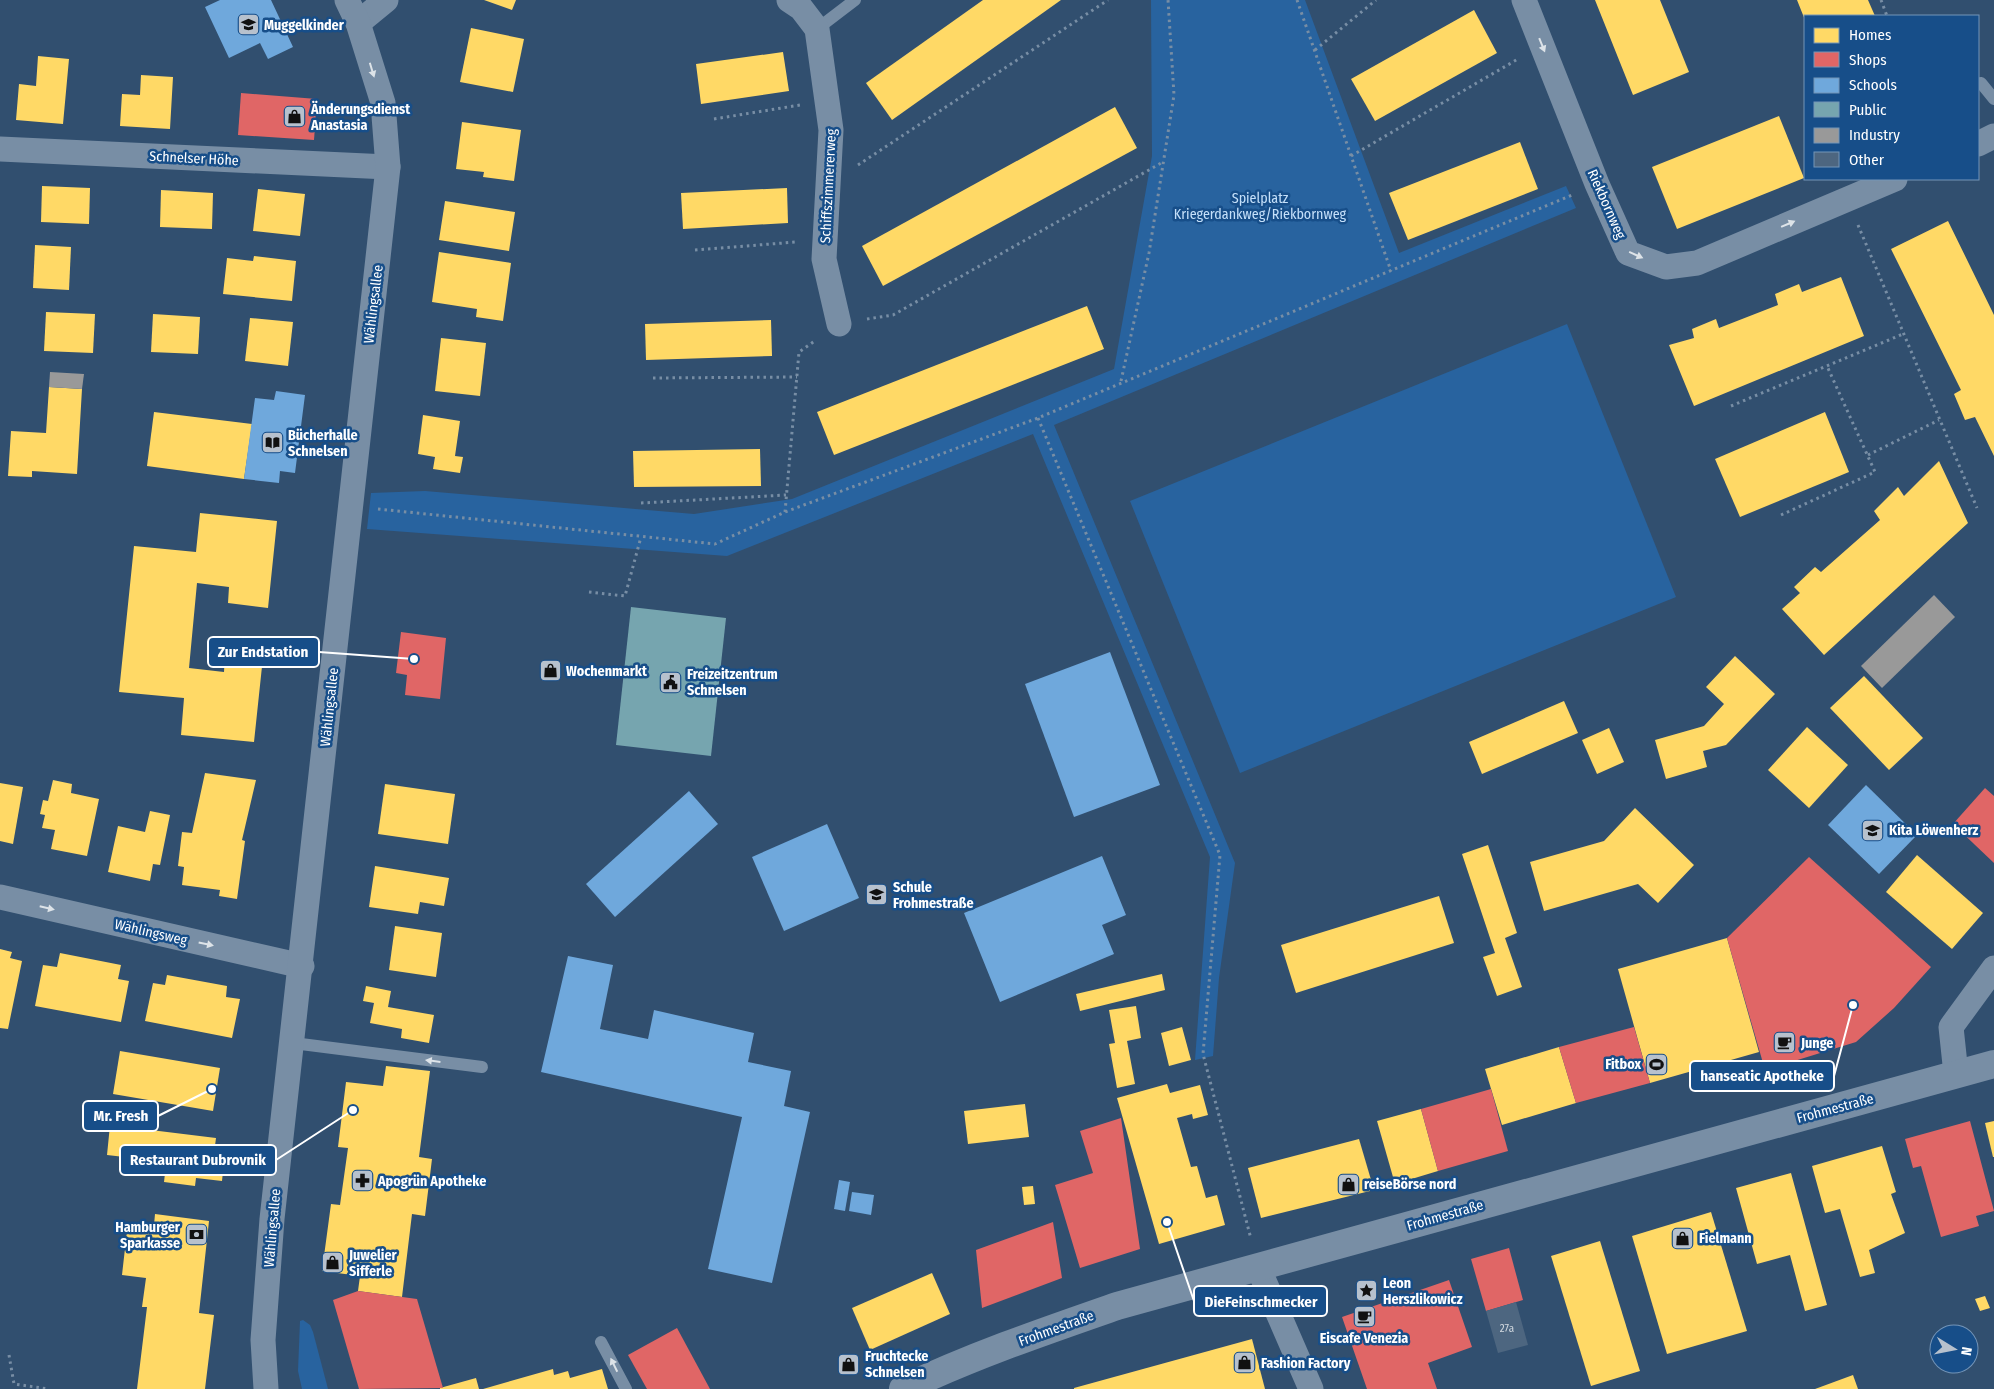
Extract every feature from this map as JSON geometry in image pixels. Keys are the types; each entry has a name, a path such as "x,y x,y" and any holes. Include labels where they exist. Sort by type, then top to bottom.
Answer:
{"street":[{"name":"Wählingsallee","path":"266,1389 263,1340 272,1219 302,966 350,506 388,167 383,103 358,23 347,0"},
{"path":"358,23 386,0"},
{"path":"789,0 801,8 818,29"},
{"name":"Riekbornweg","path":"1524,0 1597,184 1628,253 1666,268 1697,263 1893,180"},
{"name":"Schiffszimmererweg","path":"818,29 831,130 824,258 839,324"},
{"path":"1979,144 1994,136"},
{"name":"Schnelser Höhe","path":"0,149 388,167"},
{"name":"Wählingsweg","path":"0,897 302,966"},
{"path":"1956,1074 1951,1027 1994,968"},
{"name":"Frohmestraße","path":"903,1389 937,1373 1045,1330 1117,1306 1994,1064"},
{"path":"1258,1267 1311,1389"}],"lane":[{"path":"818,29 855,0"},
{"path":"1981,83 1994,99"},
{"path":"293,1043 482,1067"},
{"path":"601,1342 626,1389"}],"path":[{"path":"828,184 1108,0"},
{"path":"1122,381 1149,253 1174,95 1168,0"},
{"path":"1297,0 1391,271"},
{"path":"1315,50 1376,0"},
{"path":"1881,0 1887,15"},
{"path":"1351,156 1542,44"},
{"path":"714,119 828,100"},
{"path":"785,512 799,352 839,324 893,315 1163,162"},
{"path":"350,506 715,544 785,512 1038,418 1122,381 1597,184"},
{"path":"1847,199 1977,508"},
{"path":"695,250 825,239"},
{"path":"1731,406 1903,334"},
{"path":"1781,515 1875,472 1828,366"},
{"path":"653,378 797,377"},
{"path":"1038,418 1220,855 1203,1054 1258,1267"},
{"path":"1867,455 1939,420"},
{"path":"641,504 786,495"},
{"path":"589,592 625,596 641,537"},
{"path":"10,1354 14,1384 49,1389"}],"green space":[{"name":"Spielplatz Kriegerdankweg/Riekbornweg","path":"1151,0 1305,0 1399,253 1566,186 1576,208 1054,425 1235,863 1219,978 1213,1056 1195,1060 1210,857 1033,434 727,556 367,529 371,493 425,491 694,514 792,499 1114,369 1152,156"},
{"path":"1567,324 1676,597 1240,773 1130,501"},
{"path":"303,1320 310,1325 313,1332 328,1389 302,1389 298,1371 300,1321"}],"building: Homes":[{"path":"484,0 516,0 512,10"},
{"path":"983,0 1061,0 892,120 866,83"},
{"path":"1595,0 1660,0 1689,72 1633,95"},
{"path":"1797,0 1868,0 1875,15 1804,15 1804,18"},
{"path":"1474,10 1497,53 1375,121 1351,79"},
{"path":"471,28 524,39 513,92 460,82"},
{"path":"783,52 789,91 701,104 696,64"},
{"path":"38,56 69,59 63,124 16,120 19,84 36,86"},
{"path":"141,75 173,77 170,129 120,126 122,94 140,95"},
{"path":"1115,107 1137,148 883,286 862,246"},
{"path":"1779,116 1804,178 1677,229 1652,167"},
{"path":"462,122 521,130 514,181 483,177 484,172 456,169"},
{"path":"1520,142 1538,189 1408,240 1389,193"},
{"path":"42,186 90,188 89,224 41,222"},
{"path":"787,188 788,223 683,229 681,193"},
{"path":"258,189 305,194 300,236 253,231"},
{"path":"161,190 213,193 212,229 160,227"},
{"path":"445,201 515,212 509,251 439,240"},
{"path":"1948,221 1994,315 1994,456 1975,417 1965,420 1954,394 1961,390 1891,249"},
{"path":"35,245 71,247 69,290 33,288"},
{"path":"439,252 511,263 503,321 476,317 477,309 432,302"},
{"path":"254,256 296,261 292,301 223,294 227,258 253,261"},
{"path":"1841,277 1864,336 1694,406 1669,345 1694,338 1692,329 1716,319 1719,328 1778,305 1775,294 1799,284 1802,292"},
{"path":"1087,306 1104,349 834,455 817,412"},
{"path":"46,312 95,314 93,353 44,351"},
{"path":"153,314 200,317 198,354 151,352"},
{"path":"250,318 293,322 288,366 245,361"},
{"path":"771,320 772,356 646,360 645,324"},
{"path":"441,338 486,343 480,396 435,391"},
{"path":"49,387 82,389 77,474 32,471 32,477 8,476 11,431 46,433"},
{"path":"154,412 252,424 244,479 147,466"},
{"path":"1825,412 1849,472 1740,517 1715,459"},
{"path":"423,415 460,421 455,456 463,457 460,473 433,469 435,457 418,454"},
{"path":"760,449 761,486 634,487 633,451"},
{"path":"1939,461 1968,523 1824,655 1782,609 1800,593 1794,587 1815,567 1821,572 1880,520 1874,511 1898,487 1904,496"},
{"path":"200,513 277,521 268,608 228,603 229,587 197,583 189,668 224,672 225,653 263,657 254,742 181,735 184,698 119,692 134,546 196,552"},
{"path":"1735,656 1775,694 1726,745 1703,751 1707,767 1666,779 1655,740 1704,726 1724,704 1706,687"},
{"path":"1864,676 1923,738 1889,770 1830,708"},
{"path":"1564,701 1578,733 1482,774 1469,742"},
{"path":"1807,727 1848,765 1809,808 1768,770"},
{"path":"1609,728 1624,762 1597,774 1582,740"},
{"path":"205,773 256,780 242,840 245,841 237,899 219,896 220,890 182,885 184,867 178,866 182,832 192,833"},
{"path":"53,780 72,784 71,793 99,799 87,856 51,849 55,830 42,828 45,815 40,814 43,800 48,801"},
{"path":"0,783 23,787 13,844 0,841"},
{"path":"385,784 455,794 448,844 378,834"},
{"path":"1635,808 1694,865 1658,903 1638,884 1544,911 1530,862 1604,841"},
{"path":"150,811 170,815 160,865 153,864 150,881 108,872 118,826 145,832"},
{"path":"1488,845 1517,933 1505,938 1522,987 1497,996 1483,957 1495,953 1462,854"},
{"path":"1917,855 1983,913 1952,949 1886,892"},
{"path":"375,866 449,878 444,906 420,902 418,914 369,907"},
{"path":"1439,896 1454,943 1296,993 1281,945"},
{"path":"395,926 442,933 436,977 389,970"},
{"path":"1727,938 1759,1052 1650,1083 1618,969"},
{"path":"0,949 12,952 10,958 22,961 8,1029 0,1028"},
{"path":"60,953 121,965 118,979 129,981 121,1022 35,1006 43,965 57,967"},
{"path":"1162,974 1165,990 1080,1011 1076,994"},
{"path":"167,975 227,986 226,997 240,999 232,1038 145,1021 153,983 165,985"},
{"path":"366,986 391,991 388,1007 434,1015 429,1043 401,1038 402,1029 370,1023 374,1003 363,1001"},
{"path":"1136,1006 1141,1038 1127,1041 1135,1084 1117,1088 1109,1044 1115,1043 1109,1010"},
{"path":"1182,1027 1191,1060 1169,1066 1161,1033"},
{"path":"1559,1047 1576,1103 1502,1125 1485,1069"},
{"path":"120,1051 220,1068 213,1111 113,1094"},
{"path":"386,1066 430,1071 419,1157 432,1159 425,1216 412,1214 402,1297 358,1291 360,1276 322,1271 331,1204 340,1205 348,1148 338,1147 346,1082 383,1086"},
{"path":"1167,1084 1170,1093 1200,1085 1208,1115 1193,1119 1192,1114 1177,1118 1191,1167 1197,1166 1206,1198 1217,1195 1225,1225 1159,1244 1117,1098"},
{"path":"1025,1104 1029,1137 968,1144 964,1111"},
{"path":"1421,1109 1438,1171 1395,1184 1377,1121"},
{"path":"1994,1121 1994,1157 1993,1157 1985,1123"},
{"path":"110,1125 216,1138 213,1161 224,1162 222,1181 196,1178 195,1186 164,1182 167,1156 143,1153 142,1159 107,1155"},
{"path":"1359,1139 1374,1190 1261,1218 1248,1168"},
{"path":"1882,1146 1896,1192 1891,1194 1905,1233 1869,1250 1875,1273 1860,1277 1840,1209 1825,1213 1812,1166"},
{"path":"1791,1173 1827,1305 1805,1311 1790,1255 1757,1264 1736,1188"},
{"path":"1033,1186 1035,1204 1024,1205 1022,1187"},
{"path":"1711,1212 1747,1331 1667,1354 1632,1236"},
{"path":"155,1214 209,1221 199,1313 214,1315 205,1389 137,1389 147,1307 142,1307 146,1278 122,1275 128,1222 154,1225"},
{"path":"1600,1241 1640,1371 1591,1386 1551,1256"},
{"path":"932,1273 950,1314 870,1350 852,1308"},
{"path":"1985,1296 1990,1308 1980,1311 1975,1299"},
{"path":"1252,1339 1265,1389 1074,1389 1074,1388"},
{"path":"553,1369 554,1375 568,1371 570,1378 602,1369 608,1389 483,1389"},
{"path":"1853,1375 1858,1389 1815,1389"},
{"path":"476,1378 479,1389 440,1389 440,1388"}],"building: Shops":[{"path":"241,93 317,99 314,140 238,135"},
{"path":"401,632 446,638 440,699 405,695 407,675 396,673"},
{"path":"1985,788 1994,796 1994,863 1953,824"},
{"path":"1809,857 1931,967 1894,1008 1856,1042 1765,1070 1727,938"},
{"path":"1634,1027 1650,1083 1576,1103 1559,1047"},
{"path":"1491,1089 1508,1151 1438,1171 1421,1109"},
{"path":"1121,1118 1140,1249 1080,1268 1055,1185 1093,1173 1080,1131"},
{"path":"1970,1121 1994,1211 1976,1216 1979,1226 1941,1237 1921,1166 1913,1168 1905,1139"},
{"path":"1053,1222 1062,1278 982,1308 976,1250"},
{"path":"1509,1248 1523,1300 1486,1311 1471,1259"},
{"path":"1449,1280 1472,1347 1428,1363 1437,1389 1367,1389 1342,1317"},
{"path":"358,1291 417,1299 443,1388 359,1389 333,1300"},
{"path":"677,1328 710,1389 647,1389 628,1355"}],"building: Schools":[{"name":"Muggelkinder","path":"220,0 271,0 293,47 268,59 260,43 229,58 205,7"},
{"path":"276,391 305,395 295,473 280,471 279,483 244,479 255,398 274,400"},
{"path":"1110,652 1160,785 1074,817 1025,684"},
{"name":"Kita Löwenherz","path":"1866,785 1917,835 1879,874 1828,825"},
{"path":"689,791 718,824 615,917 586,884"},
{"path":"827,824 859,898 784,931 752,857"},
{"path":"1102,856 1126,915 1102,925 1114,954 1000,1002 964,913"},
{"path":"568,956 613,965 600,1029 648,1039 654,1010 754,1033 748,1062 791,1071 784,1106 810,1112 772,1283 708,1269 742,1117 541,1072"},
{"path":"839,1180 850,1182 845,1211 834,1209"},
{"path":"852,1192 874,1195 871,1215 849,1211"}],"building: Public":[{"name":"Freizeitzentrum Schnelsen","path":"631,607 726,618 711,756 616,745"}],"building: Industry":[{"path":"50,372 84,374 82,389 49,387"},
{"path":"1934,595 1955,617 1882,688 1861,666"}],"building: Other":[{"path":"1516,1302 1528,1345 1498,1353 1486,1311"}],"place":[{"name":"Muggelkinder","path":"248,25"},
{"name":"Änderungsdienst Anastasia","path":"295,117"},
{"name":"Bücherhalle Schnelsen","path":"272,443"},
{"name":"Zur Endstation","path":"414,659"},
{"name":"Wochenmarkt","path":"550,671"},
{"name":"Freizeitzentrum Schnelsen","path":"671,682"},
{"name":"Kita Löwenherz","path":"1873,830"},
{"name":"Schule Frohmestraße","path":"877,895"},
{"name":"hanseatic Apotheke","path":"1853,1005"},
{"name":"Junge","path":"1785,1043"},
{"name":"Fitbox","path":"1657,1064"},
{"name":"Mr. Fresh","path":"212,1089"},
{"name":"Restaurant Dubrovnik","path":"353,1110"},
{"name":"Apogrün Apotheke","path":"362,1181"},
{"name":"reiseBörse nord","path":"1348,1184"},
{"name":"DieFeinschmecker","path":"1167,1222"},
{"name":"Hamburger Sparkasse","path":"196,1235"},
{"name":"Fielmann","path":"1683,1238"},
{"name":"Juwelier Sifferle","path":"333,1263"},
{"name":"Leon Herszlikowicz","path":"1367,1291"},
{"name":"Eiscafe Venezia","path":"1364,1316"},
{"name":"Fashion Factory","path":"1245,1363"},
{"name":"Fruchtecke Schnelsen","path":"849,1364"}]}
